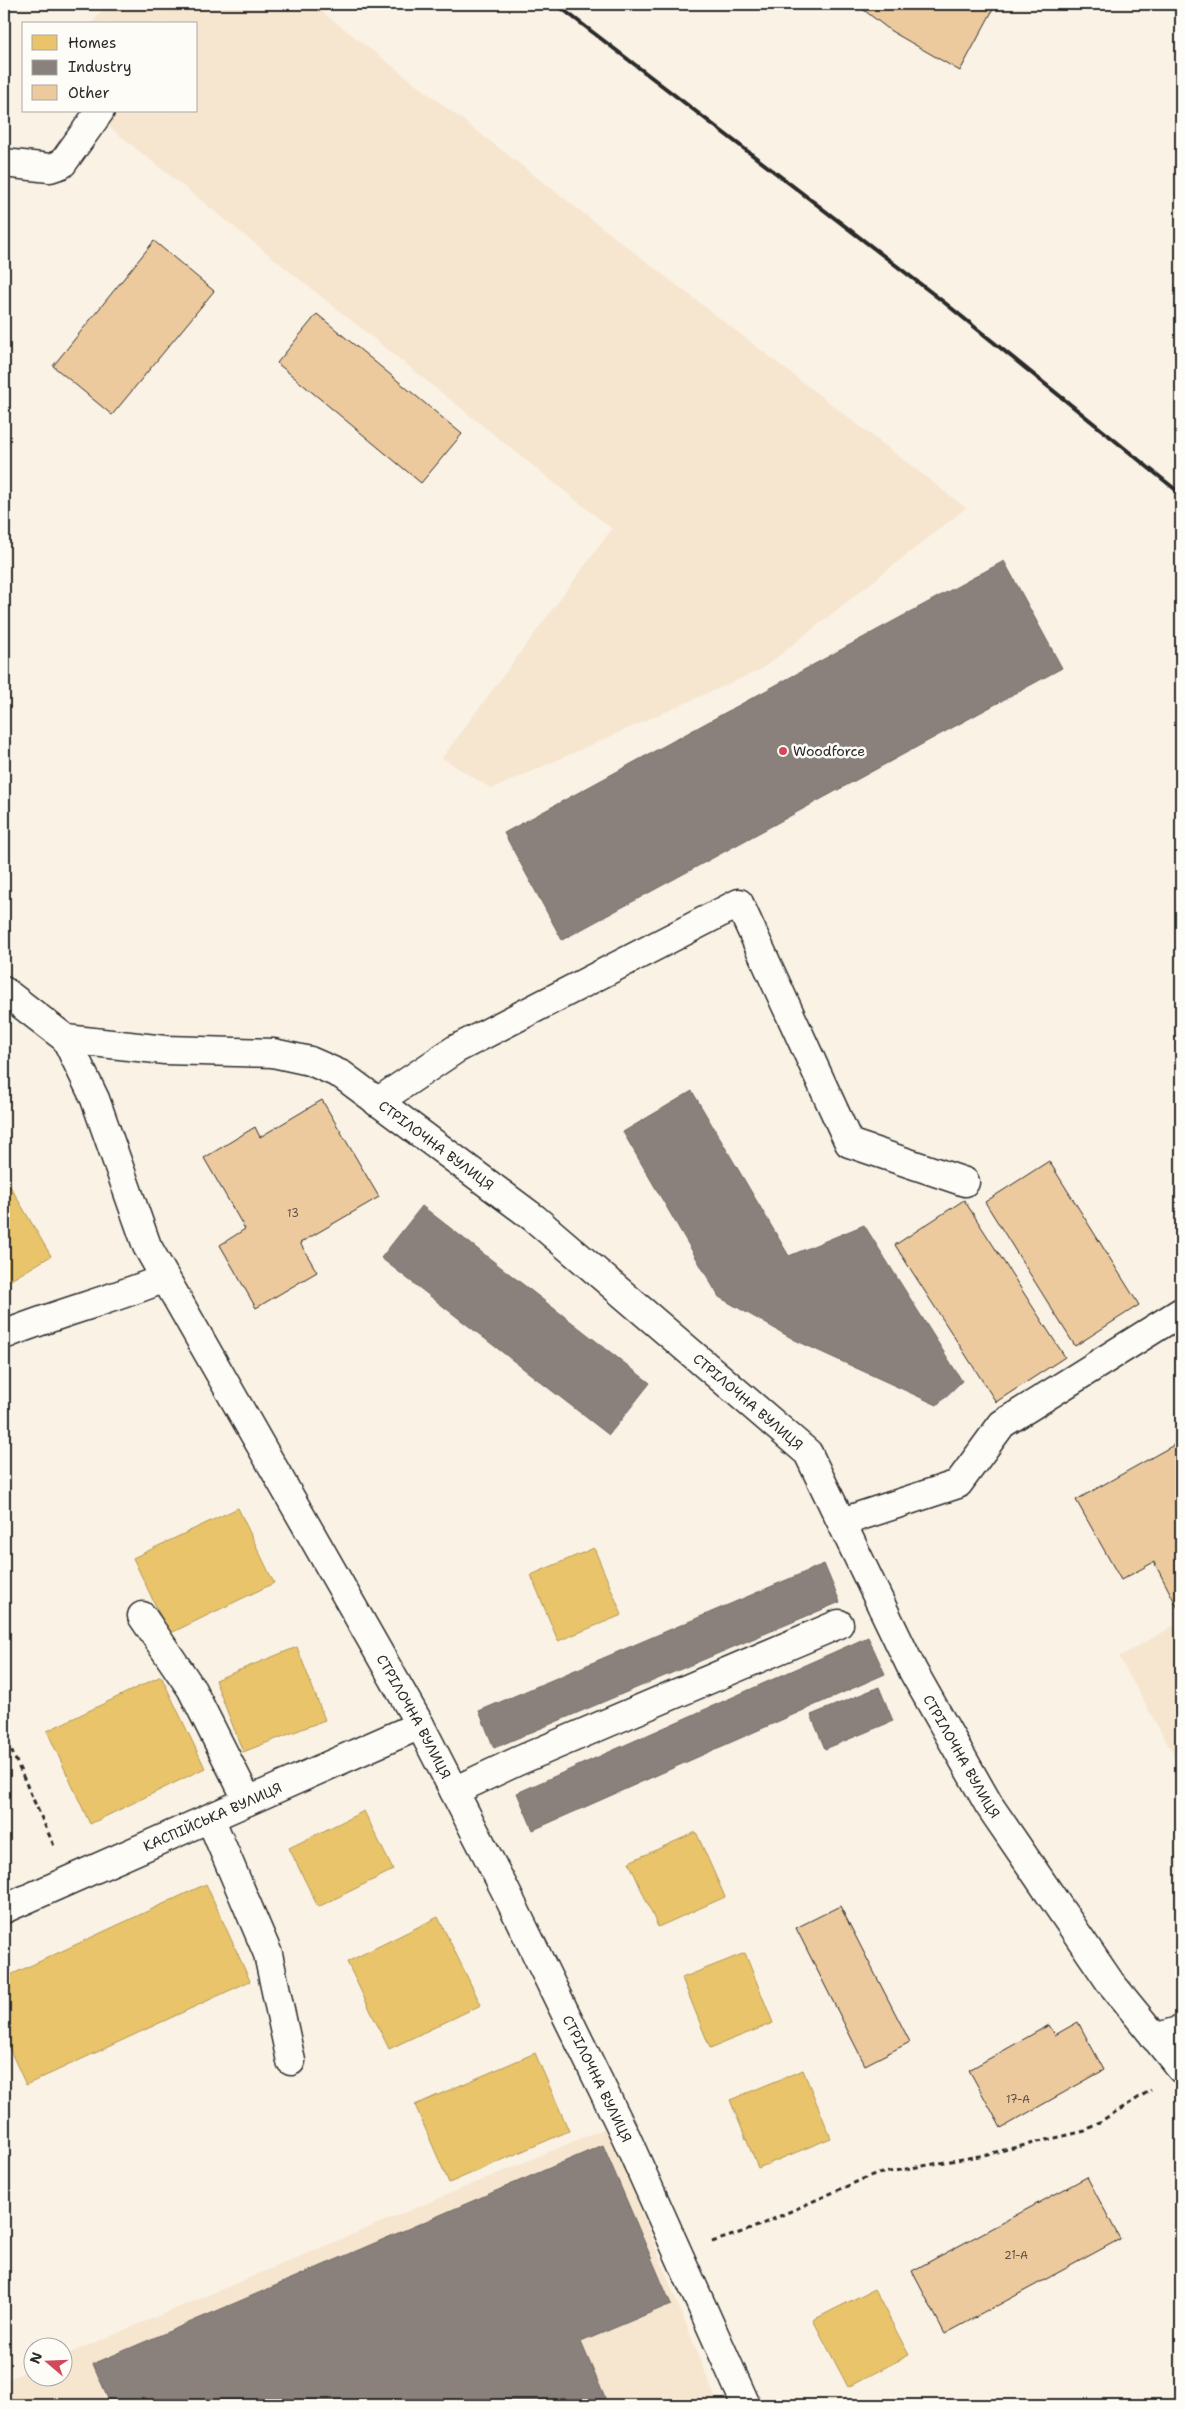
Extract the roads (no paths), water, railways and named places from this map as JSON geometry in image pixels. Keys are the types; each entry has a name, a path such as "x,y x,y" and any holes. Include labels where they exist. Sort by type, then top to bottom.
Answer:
{"street":[{"path":"4,163 50,168 62,164 99,112"},
{"path":"377,1102 456,1049 739,903 849,1143 965,1182"},
{"name":"СТРІЛОЧНА ВУЛИЦЯ","path":"4,991 66,1039 95,1099 148,1246 420,1725 506,1890 626,2137 746,2405"},
{"name":"СТРІЛОЧНА ВУЛИЦЯ","path":"66,1039 165,1050 273,1053 310,1061 342,1075 534,1218 808,1453 913,1671 989,1805 1110,1982 1181,2069"},
{"path":"4,1334 41,1319 126,1294 165,1278"},
{"path":"842,1522 958,1484 1002,1424 1181,1312"},
{"path":"142,1616 191,1688 248,1802"},
{"path":"454,1791 518,1761 839,1624"},
{"name":"КАСПІЙСЬКА ВУЛИЦЯ","path":"4,1909 420,1725"},
{"path":"210,1818 268,1954 291,2061"},
{"path":"1155,2038 1181,2030"}],"railway":[{"path":"556,4 945,303 1181,494"}],"place":[{"name":"Woodforce","path":"783,751"}]}
